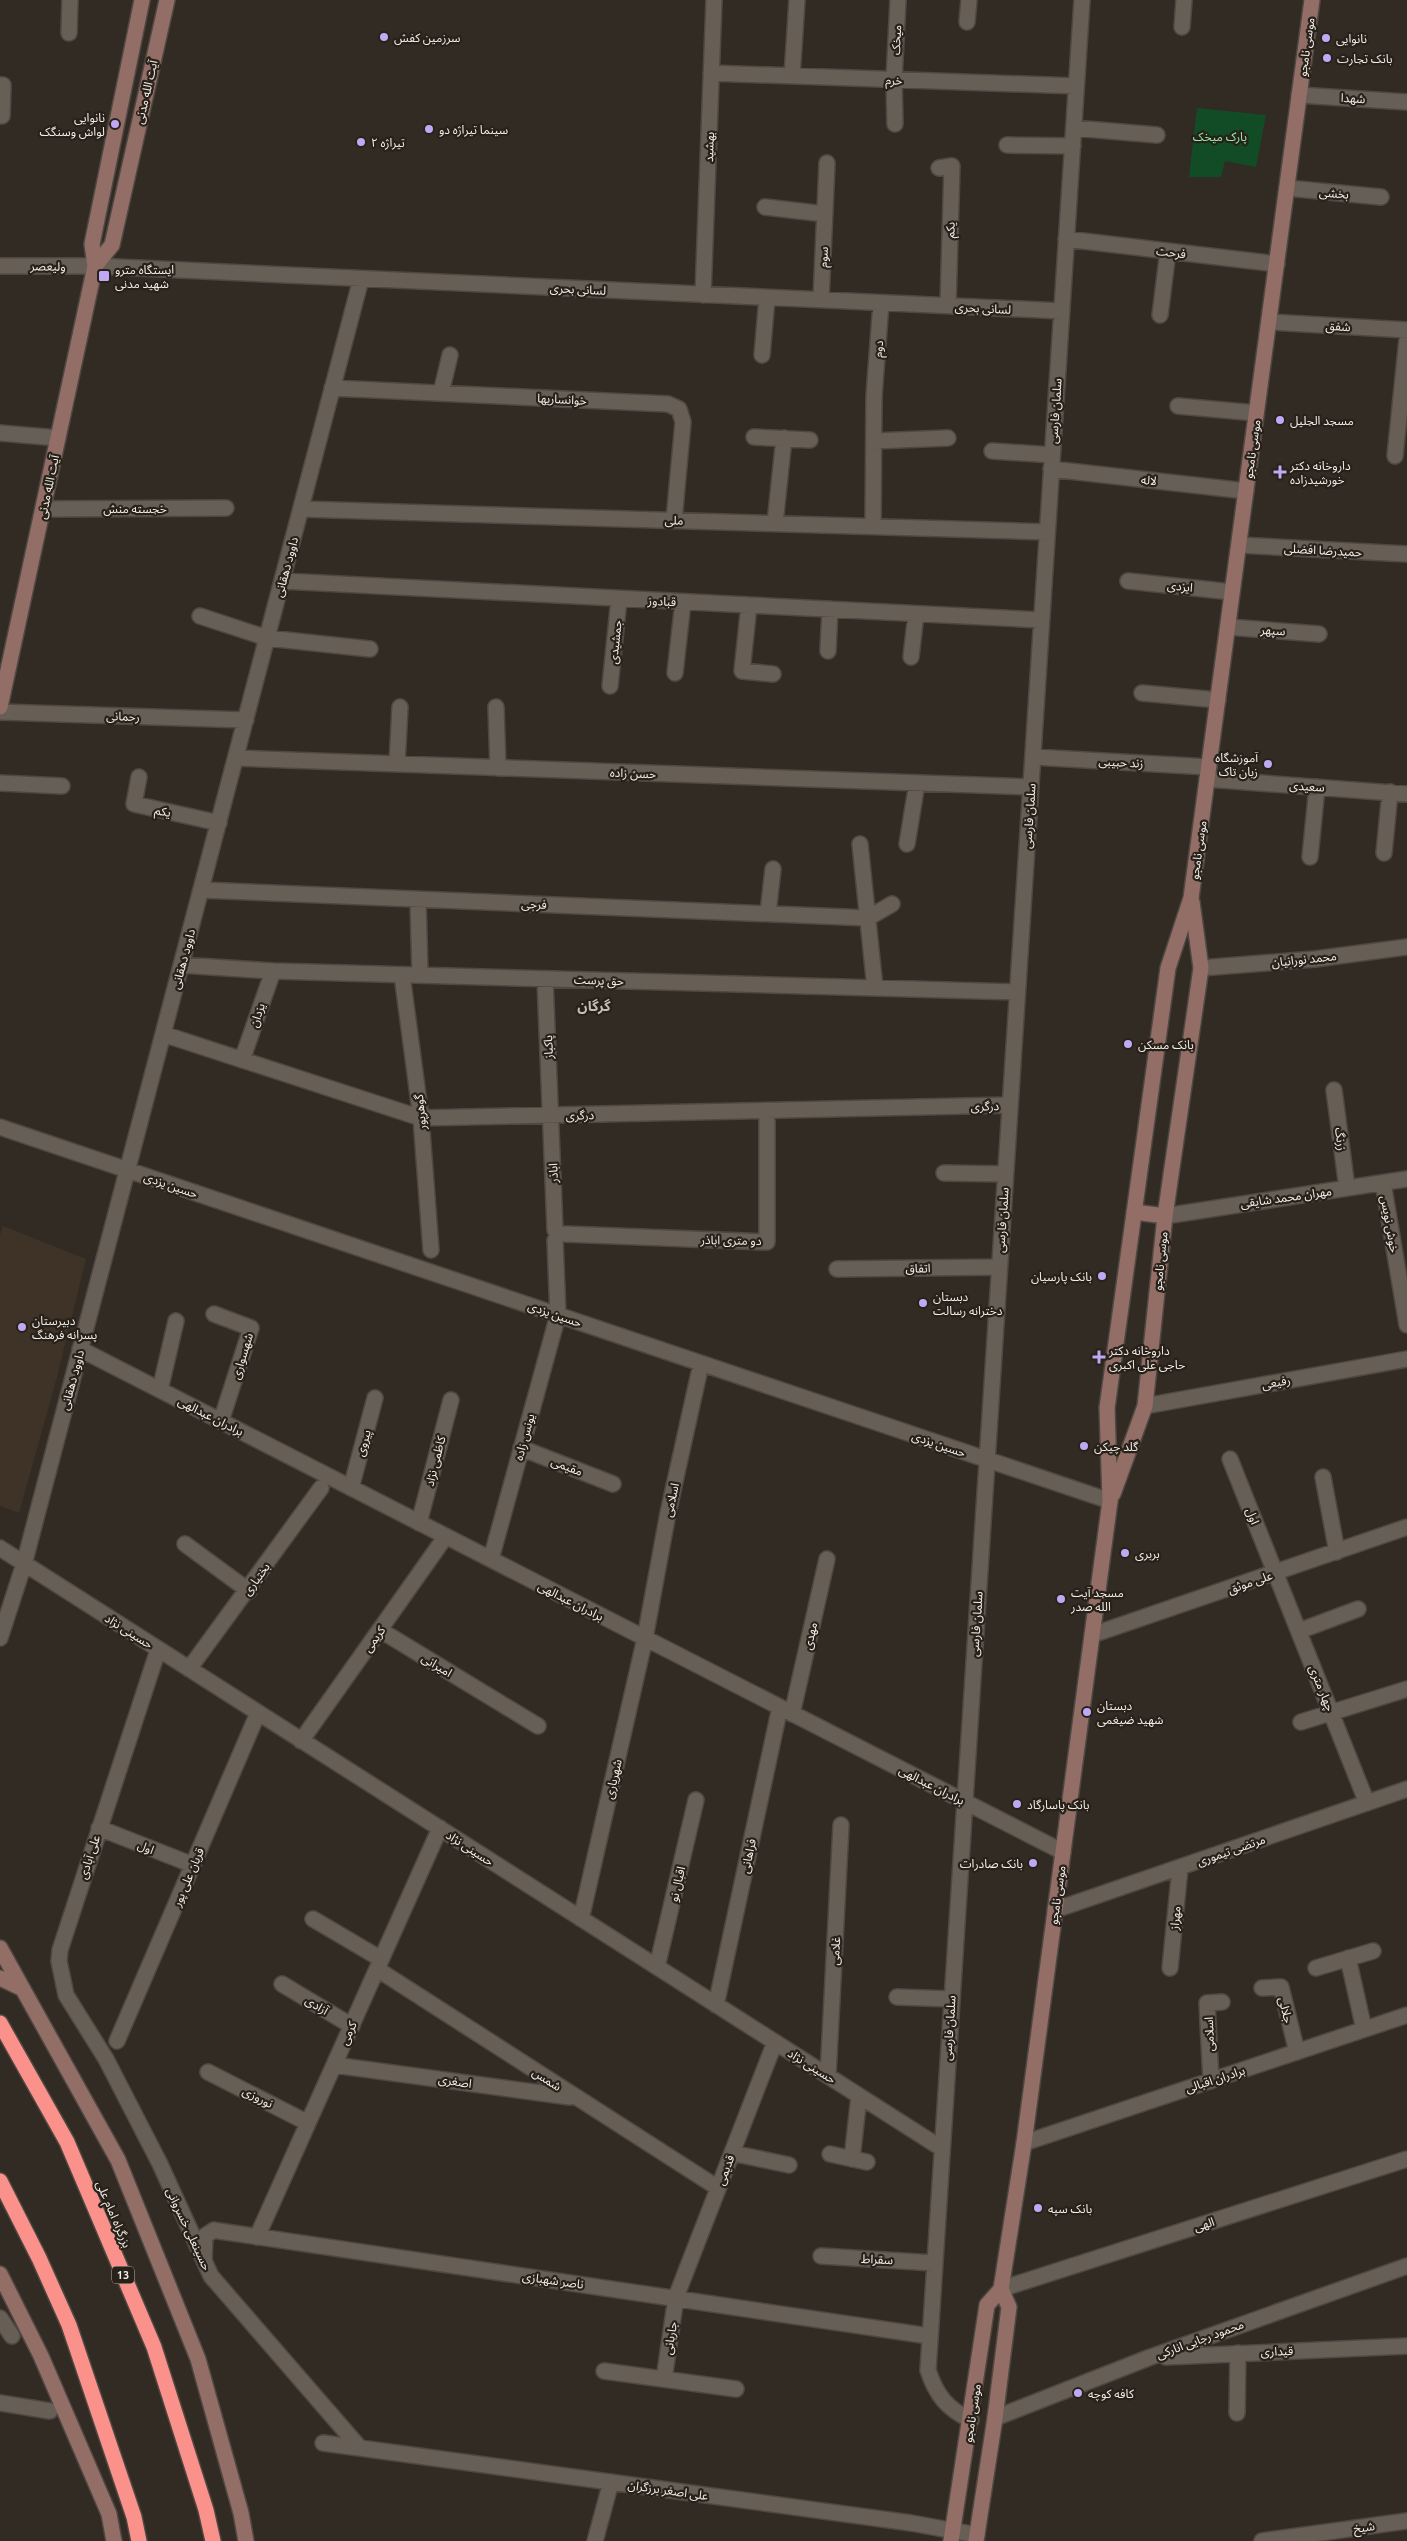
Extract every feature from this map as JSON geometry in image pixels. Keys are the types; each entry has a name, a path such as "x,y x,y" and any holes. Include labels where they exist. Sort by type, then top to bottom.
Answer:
{"highway":[{"name":"بزرگراه امام علی","path":"0,2023 67,2142 154,2347 206,2510 213,2541"},
{"path":"0,2182 39,2258 69,2325 134,2517 140,2541"}],"main road":[{"name":"آیت الله مدنی","path":"0,707 95,266 92,244 142,0"},
{"name":"آیت الله مدنی","path":"95,266 112,245 167,0"},
{"name":"موسی نامجو","path":"952,2536 987,2305 1001,2289 1024,2142 1110,1501 1107,1408 1168,968 1191,898 1312,0"},
{"name":"موسی نامجو","path":"1110,1501 1145,1406 1165,1216 1201,968 1191,898"},
{"path":"1134,1212 1165,1216"},
{"path":"0,1948 118,2160 198,2359 241,2513 246,2541"},
{"path":"0,1978 23,1988"},
{"path":"2,2275 41,2356 109,2514 114,2541"},
{"name":"موسی نامجو","path":"976,2538 996,2418 1009,2306 1001,2289"}],"street":[{"path":"68,32 70,0"},
{"name":"بهشید","path":"703,295 714,0"},
{"path":"792,76 797,0"},
{"name":"میخک","path":"895,124 894,80 898,0"},
{"path":"967,22 969,0"},
{"name":"سلمان فارسی","path":"971,2420 952,2410 935,2391 928,2370 1082,0"},
{"path":"1182,27 1184,0"},
{"name":"خرم","path":"712,73 1076,86"},
{"path":"0,85 3,85 2,116"},
{"name":"شهدا","path":"1299,96 1407,102"},
{"path":"1074,128 1157,135"},
{"path":"1007,145 1072,146"},
{"name":"سوم","path":"821,300 827,163"},
{"name":"یکم","path":"940,168 952,166 948,306"},
{"name":"بخشی","path":"1287,188 1381,197"},
{"path":"765,207 825,214"},
{"name":"فرحت","path":"1066,239 1277,264"},
{"path":"1160,315 1168,251"},
{"name":"ولیعصر","path":"0,266 95,266"},
{"name":"لسانی بحری","path":"95,266 1062,311"},
{"name":"داوود دهقانی","path":"0,1638 24,1564 361,279"},
{"path":"762,355 767,298"},
{"name":"دوم","path":"874,441 874,396 881,303"},
{"name":"شفق","path":"1269,322 1407,330"},
{"path":"1395,456 1407,339"},
{"path":"441,393 450,355"},
{"name":"خوانساریها","path":"332,388 668,404 678,409 683,422 674,520"},
{"path":"1178,406 1256,414"},
{"path":"0,433 58,438"},
{"path":"754,437 810,440"},
{"path":"774,523 784,438"},
{"path":"872,526 874,441 948,438"},
{"name":"لاله","path":"992,451 1052,462 1246,491"},
{"name":"خجسته منش","path":"44,509 226,508"},
{"name":"ملی","path":"301,509 1047,532"},
{"name":"حمیدرضا افضلی","path":"1239,545 1407,554"},
{"name":"قبادوز","path":"282,581 1041,620"},
{"name":"ایزدی","path":"1128,581 1232,592"},
{"name":"جمشیدی","path":"610,686 619,599"},
{"path":"675,673 684,602"},
{"path":"748,605 742,671 773,674"},
{"path":"828,651 830,609"},
{"path":"911,657 916,614"},
{"path":"200,616 267,638 370,649"},
{"name":"سپهر","path":"1228,627 1319,634"},
{"path":"1142,694 1218,700"},
{"path":"397,764 400,707"},
{"path":"496,707 498,768"},
{"name":"رحمانی","path":"0,712 246,720"},
{"name":"زند حبیبی","path":"1032,757 1208,773"},
{"name":"حسن زاده","path":"236,758 1031,787"},
{"name":"سعیدی","path":"1208,773 1317,787 1407,794"},
{"name":"یکم","path":"139,777 134,804 219,823"},
{"path":"0,783 62,786"},
{"path":"907,844 917,783"},
{"path":"1310,857 1317,787"},
{"path":"1384,853 1390,792"},
{"path":"860,844 875,988"},
{"path":"768,913 773,869"},
{"name":"فرجی","path":"201,890 868,918"},
{"path":"418,900 420,975"},
{"path":"868,918 892,904"},
{"name":"محمد نورانیان","path":"1201,968 1315,959 1407,947"},
{"name":"حق پرست","path":"181,965 272,971 1017,992"},
{"name":"یزدان","path":"242,1060 272,971"},
{"name":"گوهرپور","path":"402,974 421,1118 431,1250"},
{"name":"پاکباز","path":"545,979 550,1115"},
{"name":"درگری","path":"163,1034 421,1118 1010,1106"},
{"name":"زرنگ","path":"1334,1090 1347,1188"},
{"name":"دو متری اباذر","path":"558,1235 767,1242 767,1111"},
{"name":"اباذر","path":"550,1115 558,1235 558,1315"},
{"name":"حسین یزدی","path":"0,1128 1110,1501"},
{"path":"944,1173 1005,1174"},
{"name":"مهران محمد شایقی","path":"1165,1216 1407,1179"},
{"name":"خوش نویس","path":"1383,1183 1407,1324"},
{"name":"اتفاق","path":"837,1270 999,1268"},
{"name":"شهسواری","path":"214,1314 251,1328 221,1421"},
{"name":"یونس زاده","path":"491,1560 558,1315"},
{"path":"160,1390 176,1321"},
{"name":"برادران عبدالهی","path":"80,1349 1063,1852"},
{"name":"رفیعی","path":"1145,1406 1407,1359"},
{"name":"اسلامی","path":"645,1638 668,1513 701,1364"},
{"name":"پیروی","path":"351,1488 376,1398"},
{"name":"کاظمی نژاد","path":"419,1523 451,1400"},
{"name":"مقیمی","path":"521,1448 614,1484"},
{"name":"اول","path":"1230,1459 1276,1573"},
{"path":"1323,1476 1337,1552"},
{"name":"بختیاری","path":"189,1669 249,1590 321,1488"},
{"name":"علی موثق","path":"1092,1635 1407,1527"},
{"name":"کریمی","path":"301,1741 446,1536"},
{"path":"185,1544 249,1590"},
{"name":"حسینی نژاد","path":"0,1548 941,2148"},
{"name":"مهدی","path":"786,1710 827,1559"},
{"name":"چهار متری","path":"1276,1573 1367,1803"},
{"path":"1299,1631 1358,1609"},
{"name":"امیرانی","path":"380,1630 538,1726"},
{"name":"شهریاری","path":"582,1919 645,1638"},
{"name":"علی آبادی","path":"106,2059 66,1995 59,1961 60,1950 158,1650"},
{"path":"1301,1722 1407,1689"},
{"name":"فراهانی","path":"716,2004 786,1710"},
{"name":"قربان علی پور","path":"117,2041 258,1713"},
{"name":"مرتضی تیموری","path":"1055,1910 1407,1789"},
{"name":"اقبال نو","path":"657,1967 696,1800"},
{"name":"غلامی","path":"828,2076 841,1825"},
{"name":"اول","path":"99,1828 192,1866"},
{"name":"کرمی","path":"257,2237 440,1828"},
{"name":"مهراز","path":"1170,1968 1180,1868"},
{"name":"شمس","path":"314,1919 576,2097 718,2188"},
{"path":"1316,1968 1373,1951"},
{"path":"1348,1958 1364,2029"},
{"name":"آزادی","path":"282,1984 352,2026"},
{"name":"جلالی","path":"1262,1988 1281,1987 1297,2052"},
{"path":"897,1997 951,2000"},
{"name":"اسلامی","path":"1210,2080 1207,2003 1222,2002"},
{"name":"برادران اقبالی","path":"1024,2142 1407,2015"},
{"name":"قدیمی","path":"676,2298 775,2042"},
{"name":"حسینعلی خسروانی","path":"106,2059 160,2164 204,2264 218,2285 360,2447"},
{"name":"اصغری","path":"334,2065 576,2097"},
{"name":"نوروزی","path":"208,2072 308,2123"},
{"path":"852,2159 859,2096"},
{"path":"732,2153 790,2165"},
{"path":"830,2154 867,2162"},
{"name":"الهی","path":"1001,2289 1407,2159"},
{"name":"ناصر شهبازی","path":"204,2264 205,2236 219,2231 930,2336"},
{"name":"سقراط","path":"821,2256 934,2263"},
{"name":"محمود رجایی انارکی","path":"996,2418 1148,2358 1407,2266"},
{"name":"جاربانی","path":"664,2379 676,2298"},
{"path":"0,2318 12,2336"},
{"name":"قیداری","path":"1148,2358 1407,2346"},
{"path":"1237,2413 1238,2353"},
{"path":"604,2371 736,2389"},
{"path":"0,2403 50,2411"},
{"name":"علی اصغر برزگران","path":"323,2443 911,2523 952,2536 976,2538"},
{"path":"596,2541 611,2482"},
{"name":"شیخ","path":"1262,2541 1407,2521"}],"shaded area":[{"path":"3,1226 86,1259 57,1377 19,1513 0,1506 0,1235"}],"green space":[{"name":"پارک میخک","path":"1197,108 1266,115 1256,167 1225,161 1221,177 1189,177"}],"place":[{"name":"سرزمین کفش","path":"384,37"},
{"name":"نانوایی","path":"1326,38"},
{"name":"بانک تجارت","path":"1327,58"},
{"name":"نانوایی لواش وسنگک","path":"115,124"},
{"name":"سینما تیراژه دو","path":"429,129"},
{"name":"تیراژه ۲","path":"361,142"},
{"name":"ایستگاه مترو شهید مدنی","path":"104,276"},
{"name":"مسجد الجلیل","path":"1280,420"},
{"name":"داروخانه دکتر خورشیدزاده","path":"1280,472"},
{"name":"آموزشگاه زبان تاک","path":"1268,764"},
{"name":"بانک مسکن","path":"1128,1044"},
{"name":"بانک پارسیان","path":"1102,1276"},
{"name":"دبستان دخترانه رسالت","path":"923,1303"},
{"name":"دبیرستان پسرانه فرهنگ","path":"22,1327"},
{"name":"داروخانه دکتر حاجی علی اکبری","path":"1099,1357"},
{"name":"گلد چیکن","path":"1084,1446"},
{"name":"بربری","path":"1125,1553"},
{"name":"مسجد آیت الله صدر","path":"1061,1599"},
{"name":"دبستان شهید ضیغمی","path":"1087,1712"},
{"name":"بانک پاسارگاد","path":"1017,1804"},
{"name":"بانک صادرات","path":"1033,1863"},
{"name":"بانک سپه","path":"1038,2208"},
{"name":"کافه کوچه","path":"1078,2393"}],"district":[{"name":"گرگان","path":"594,1006"}]}
